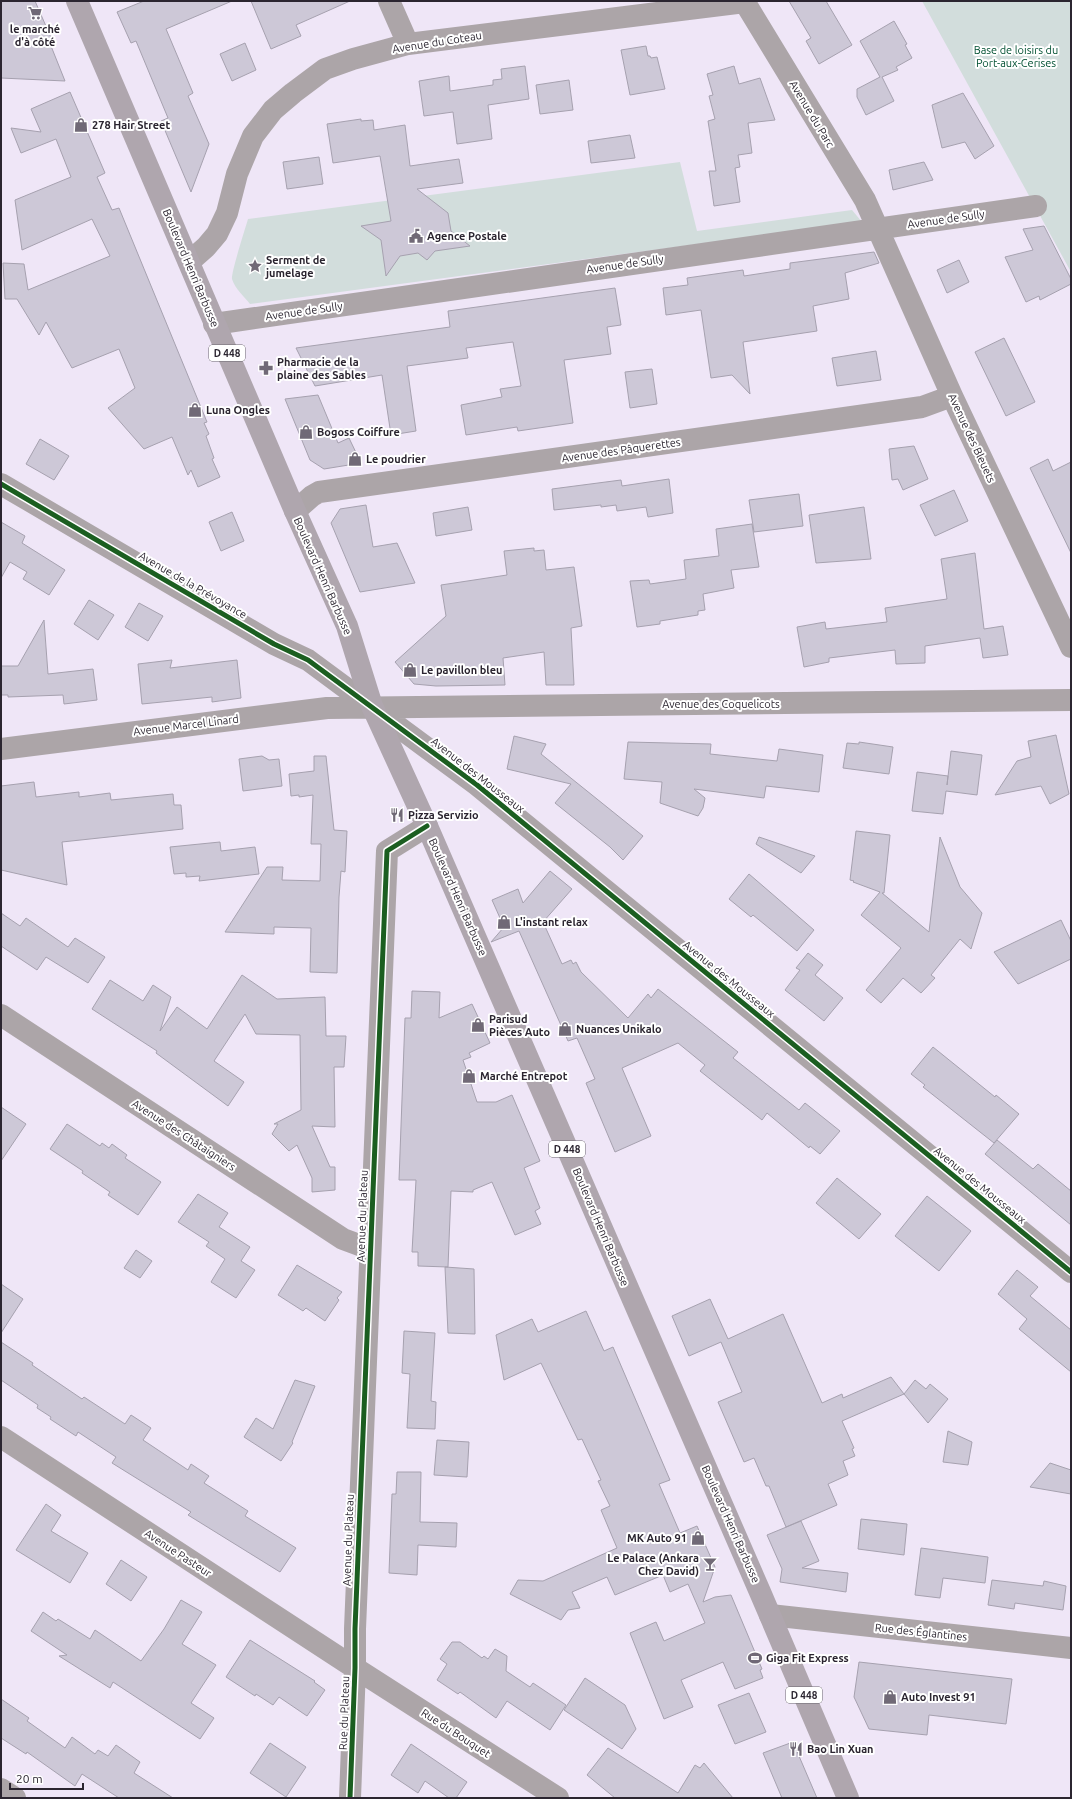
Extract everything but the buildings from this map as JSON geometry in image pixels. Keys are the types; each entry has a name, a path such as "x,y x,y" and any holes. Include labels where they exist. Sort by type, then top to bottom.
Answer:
{"main road":[{"name":"Boulevard Henri Barbusse","path":"77,1 294,511 347,626 372,706 427,826 770,1616"},
{"name":"D 448","path":"770,1616 848,1798"}],"street":[{"path":"390,1 408,44"},
{"name":"Avenue du Coteau","path":"188,262 206,247 217,234 227,213 237,174 253,136 274,110 293,93 325,69 353,59 408,44 744,1"},
{"name":"Avenue du Parc","path":"744,1 865,200 877,228"},
{"name":"Avenue de Sully","path":"214,324 1036,206"},
{"name":"Avenue des Bleuets","path":"877,228 952,396 1071,647"},
{"name":"Avenue des Pâquerettes","path":"294,511 319,492 922,407 952,396"},
{"name":"Avenue de la Prévoyance","path":"1,484 274,644 308,660 372,706"},
{"name":"Avenue des Coquelicots","path":"372,706 1071,700"},
{"name":"Avenue Marcel Linard","path":"1,748 327,708 372,706"},
{"name":"Avenue des Mousseaux","path":"372,706 477,785 1071,1272"},
{"name":"Avenue du Plateau","path":"355,1629 387,851 427,826"},
{"name":"Avenue des Châtaigniers","path":"1,1015 342,1239 370,1249"},
{"name":"Avenue Pasteur","path":"1,1437 355,1668"},
{"name":"Rue des Églantines","path":"770,1616 1071,1648"},
{"name":"Rue du Plateau","path":"350,1798 355,1629"},
{"name":"Rue du Bouquet","path":"355,1668 558,1798"},
{"path":"1,1789 15,1798"}],"green space":[{"name":"Base de loisirs du Port-aux-Cerises","path":"922,1 1071,1 1071,272"},
{"path":"680,162 697,231 852,210 862,222 250,304 233,283 232,275 248,219"}],"cycle path":[{"path":"1,484 274,644 308,660 477,785 1071,1272"},
{"path":"350,1798 355,1629 387,851 427,826"}],"place":[{"name":"le marché d'à côté","path":"35,13"},
{"name":"278 Hair Street","path":"81,125"},
{"name":"Agence Postale","path":"416,236"},
{"name":"Serment de jumelage","path":"255,266"},
{"name":"Pharmacie de la plaine des Sables","path":"266,368"},
{"name":"Luna Ongles","path":"195,410"},
{"name":"Bogoss Coiffure","path":"306,432"},
{"name":"Le poudrier","path":"355,459"},
{"name":"Le pavillon bleu","path":"410,670"},
{"name":"Pizza Servizio","path":"397,815"},
{"name":"L'instant relax","path":"504,922"},
{"name":"Parisud Pièces Auto","path":"478,1025"},
{"name":"Nuances Unikalo","path":"565,1029"},
{"name":"Marché Entrepot","path":"469,1076"},
{"name":"MK Auto 91","path":"698,1538"},
{"name":"Le Palace (Ankara Chez David)","path":"710,1564"},
{"name":"Giga Fit Express","path":"755,1658"},
{"name":"Auto Invest 91","path":"890,1697"},
{"name":"Bao Lin Xuan","path":"796,1749"}]}
